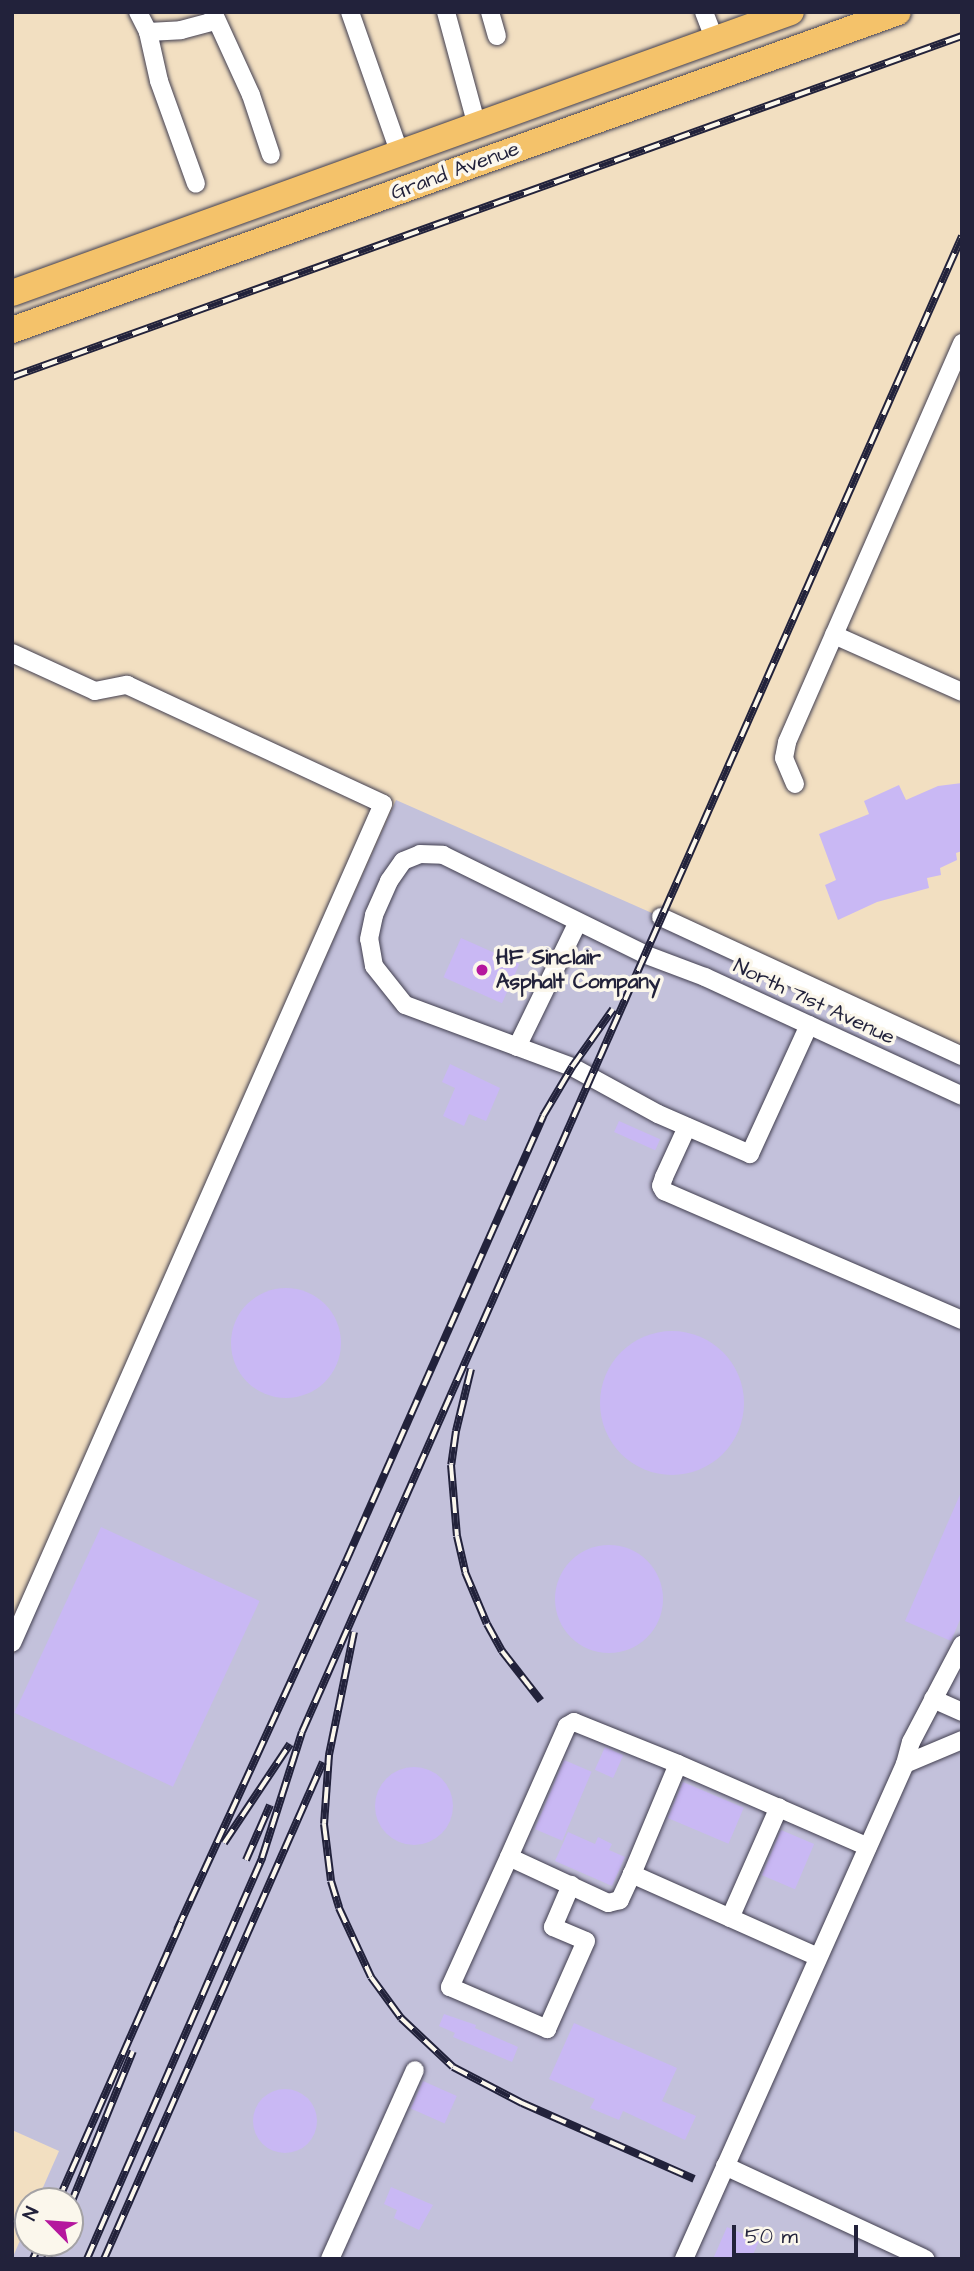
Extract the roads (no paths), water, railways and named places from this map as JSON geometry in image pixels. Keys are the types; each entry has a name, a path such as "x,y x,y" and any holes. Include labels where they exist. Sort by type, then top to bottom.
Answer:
{"highway":[{"name":"Grand Avenue","path":"12,293 715,40 752,19 792,12"},
{"name":"Grand Avenue","path":"12,330 898,12"},
{"path":"296,190 307,225"}],"lane":[{"path":"138,12 148,32 159,81 196,184"},
{"path":"349,12 400,154"},
{"path":"446,12 477,125"},
{"path":"490,12 497,36"},
{"path":"704,12 715,40"},
{"path":"148,32 181,30 214,17 251,95 271,155"},
{"path":"795,784 783,758 787,742 955,375 962,342"},
{"path":"834,635 962,692"},
{"path":"12,653 95,691 127,685 383,804 12,1643"},
{"path":"517,1047 578,922 443,855 420,854 403,861 389,881 374,915 369,939 374,966 405,1005 517,1047 572,1067 609,1090 750,1154 809,1025"},
{"name":"North 71st Avenue","path":"661,917 962,1056"},
{"name":"North 71st Avenue","path":"578,922 644,954 705,976 962,1097"},
{"path":"687,1127 664,1177 661,1186 664,1191 962,1320"},
{"path":"684,2259 905,1764 911,1742 962,1645"},
{"path":"933,1699 962,1712"},
{"path":"570,1885 553,1927 586,1941 548,2029 450,1987 568,1726 574,1722 779,1807 867,1847"},
{"path":"905,1764 962,1740"},
{"path":"509,1857 608,1903 617,1902 632,1874 678,1764"},
{"path":"730,1918 779,1807"},
{"path":"632,1874 818,1957"},
{"path":"330,2259 415,2070"},
{"path":"725,2166 925,2259"}],"railway":[{"path":"12,377 962,36"},
{"path":"87,2259 262,1858 302,1732 962,236"},
{"path":"177,1930 346,1561 543,1116 572,1067 613,1009"},
{"path":"471,1369 451,1465 457,1536 465,1572 487,1624 502,1651 541,1701"},
{"path":"354,1632 329,1755 324,1824 331,1881 339,1908 371,1977 401,2018 453,2067 522,2103 694,2179"},
{"path":"224,1843 290,1744"},
{"path":"104,2259 323,1762"},
{"path":"246,1860 270,1805"},
{"path":"64,2187 181,1922"},
{"path":"78,2187 133,2051"}],"place":[{"name":"HF Sinclair Asphalt Company","path":"482,970"}]}
